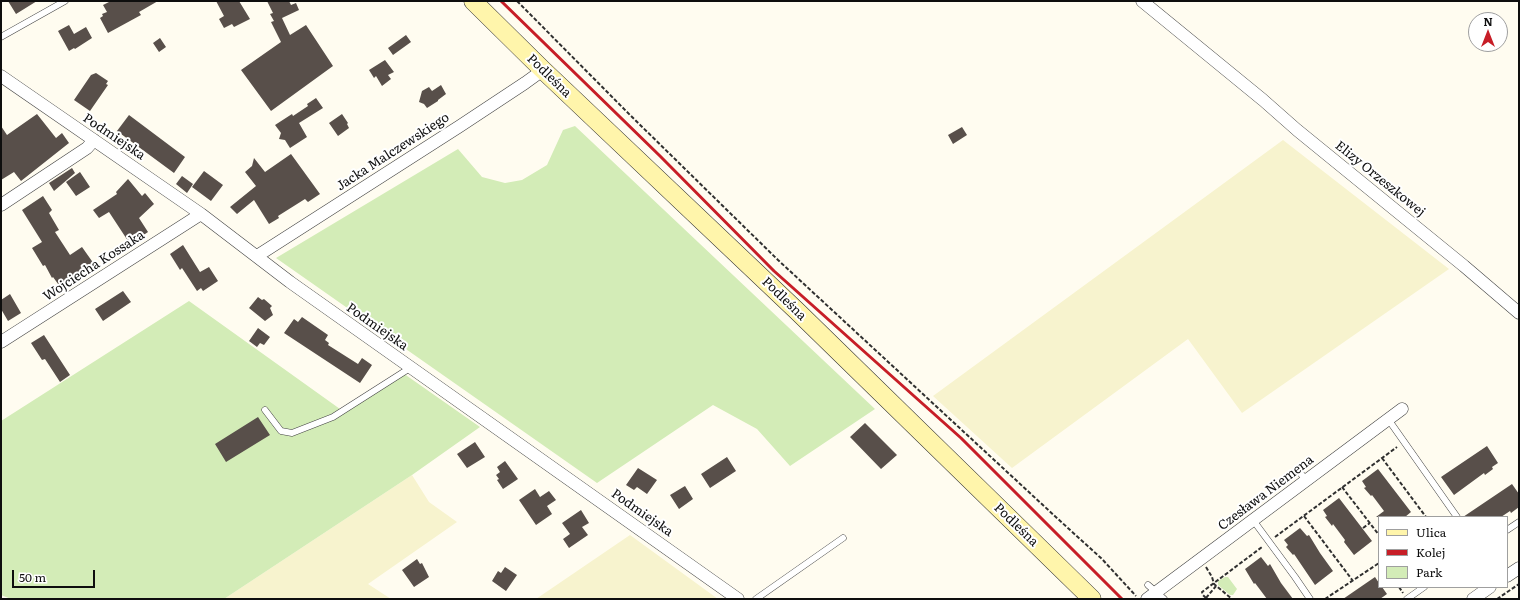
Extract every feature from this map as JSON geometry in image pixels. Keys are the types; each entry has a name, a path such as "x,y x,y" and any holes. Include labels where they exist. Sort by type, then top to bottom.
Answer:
{"street":[{"name":"Podleśna","path":"473,1 542,70 807,321 1092,599"},
{"name":"Elizy Orzeszkowej","path":"1142,1 1519,312"},
{"name":"Jacka Malczewskiego","path":"256,256 525,84 542,70"},
{"name":"Podmiejska","path":"1,76 202,214 290,282 738,599"},
{"path":"1,205 87,148 94,140"},
{"name":"Wojciecha Kossaka","path":"1,342 202,214"},
{"name":"Czesława Niemena","path":"1154,594 1402,409"},
{"path":"1508,575 1519,568"},
{"path":"1473,599 1489,588"}],"lane":[{"path":"1,37 65,1"},
{"path":"265,410 281,431 292,433 333,417 410,368"},
{"path":"1388,419 1456,516"},
{"path":"1297,469 1306,480"},
{"path":"1253,520 1310,599"},
{"path":"1508,529 1519,522"},
{"path":"756,599 843,538"},
{"path":"1407,599 1423,588"}],"path":[{"path":"517,1 630,115 778,260 1102,560 1140,599"},
{"path":"1216,586 1206,599 1203,596 1202,592 1404,442"},
{"path":"1382,458 1425,516"},
{"path":"1342,487 1378,534"},
{"path":"1304,516 1353,581"},
{"path":"1363,528 1370,523"},
{"path":"1325,599 1378,564"},
{"path":"1204,565 1212,577 1214,584 1232,599"},
{"path":"1497,599 1519,584"}],"shaded area":[{"path":"1283,140 1449,269 1242,413 1188,339 1012,468 933,396"},
{"path":"412,475 429,502 457,522 368,584 391,599 224,599"},
{"path":"630,535 718,599 536,599"}],"green space":[{"path":"575,126 875,409 790,466 757,429 713,405 597,483 276,258 458,149 482,177 505,183 522,180 547,165 563,130"},
{"path":"189,301 340,409 400,371 480,427 412,475 224,599 11,599 1,595 1,421"},
{"path":"1228,577 1237,589 1233,595 1230,595 1218,585 1218,581"}],"building":[{"path":"8,1 37,1 16,14"},
{"path":"111,1 158,1 139,12 141,15 108,33 100,18 103,16 102,14 107,12 103,5"},
{"path":"216,1 239,1 250,19 234,27 232,24 224,28 219,19 224,16"},
{"path":"267,1 289,1 291,5 296,3 299,10 282,18 290,35 306,25 333,66 271,111 241,70 281,42 271,22 274,21 270,14 273,13"},
{"path":"69,25 74,34 86,27 92,38 75,49 74,48 69,51 58,31"},
{"path":"406,35 411,42 393,55 388,48"},
{"path":"160,38 166,47 159,52 153,43"},
{"path":"385,60 394,72 388,75 391,79 382,86 376,76 374,78 369,70"},
{"path":"96,73 108,81 106,84 108,85 90,111 74,100 91,75"},
{"path":"441,85 446,94 438,101 427,108 424,104 419,102 422,91 429,87 432,91"},
{"path":"316,98 323,108 299,123 307,137 290,148 285,140 279,139 281,133 275,125 292,114 293,116 308,106 307,104"},
{"path":"37,114 56,138 62,133 69,143 21,181 14,172 1,180 1,126 7,135"},
{"path":"342,114 348,123 349,128 338,136 329,123"},
{"path":"129,115 185,157 174,173 117,131"},
{"path":"962,127 967,135 953,144 948,135"},
{"path":"291,154 320,194 308,202 305,199 278,216 279,218 269,224 254,200 237,214 230,207 256,186 245,172 252,166 254,158 265,172"},
{"path":"72,168 75,173 54,191 49,183"},
{"path":"204,171 223,185 211,201 192,187"},
{"path":"80,172 90,187 76,196 66,182"},
{"path":"182,176 193,184 187,193 176,184"},
{"path":"128,179 142,196 145,193 154,204 139,218 148,232 130,244 109,212 99,218 93,210 117,194 116,192"},
{"path":"43,196 52,210 49,213 59,230 55,232 70,255 82,247 94,264 72,278 73,280 61,288 53,277 52,278 45,265 43,266 32,248 42,242 22,210"},
{"path":"183,245 200,272 209,267 218,281 203,291 201,288 197,291 182,268 180,270 170,254"},
{"path":"123,291 131,302 103,321 95,309"},
{"path":"10,294 21,313 8,321 1,309 1,300"},
{"path":"258,297 262,300 264,299 272,306 270,308 273,315 265,321 249,308"},
{"path":"302,317 328,335 325,340 329,343 328,345 358,364 362,358 372,365 360,383 284,333 294,319 298,322"},
{"path":"258,328 270,337 264,345 260,343 257,347 249,341"},
{"path":"44,335 70,375 60,382 45,359 42,360 31,343"},
{"path":"258,417 270,435 226,462 215,444"},
{"path":"865,423 897,455 881,469 850,437"},
{"path":"475,442 485,457 467,468 457,454"},
{"path":"1487,446 1498,463 1485,475 1484,473 1454,495 1441,477"},
{"path":"727,457 736,471 710,488 701,474"},
{"path":"505,461 518,479 503,489 497,480 499,479 496,475 500,472 497,467"},
{"path":"638,468 657,480 647,494 637,487 634,490 626,485"},
{"path":"1378,469 1411,512 1406,516 1376,517 1384,511 1372,495 1371,496 1364,488 1366,487 1362,481"},
{"path":"1512,484 1519,494 1519,507 1511,513 1510,511 1502,516 1464,516"},
{"path":"685,486 693,499 679,509 670,495"},
{"path":"535,489 540,497 549,491 556,500 547,506 552,514 536,525 519,500"},
{"path":"1339,498 1372,541 1354,555 1333,524 1332,526 1325,517 1327,516 1323,510"},
{"path":"581,510 589,523 582,527 588,535 569,548 563,539 570,534 562,523"},
{"path":"1300,528 1307,536 1309,535 1333,571 1315,585 1294,554 1293,555 1286,547 1288,545 1284,540"},
{"path":"1261,557 1268,566 1270,564 1281,583 1293,599 1267,599 1255,583 1254,584 1245,569"},
{"path":"417,559 420,564 422,563 429,577 414,587 402,570"},
{"path":"505,567 517,575 506,591 492,581 498,571 501,573"},
{"path":"1375,577 1378,582 1378,588 1383,588 1387,594 1380,599 1343,599"}],"railway":[{"path":"501,1 660,156 774,271 961,438 1122,599"}]}
